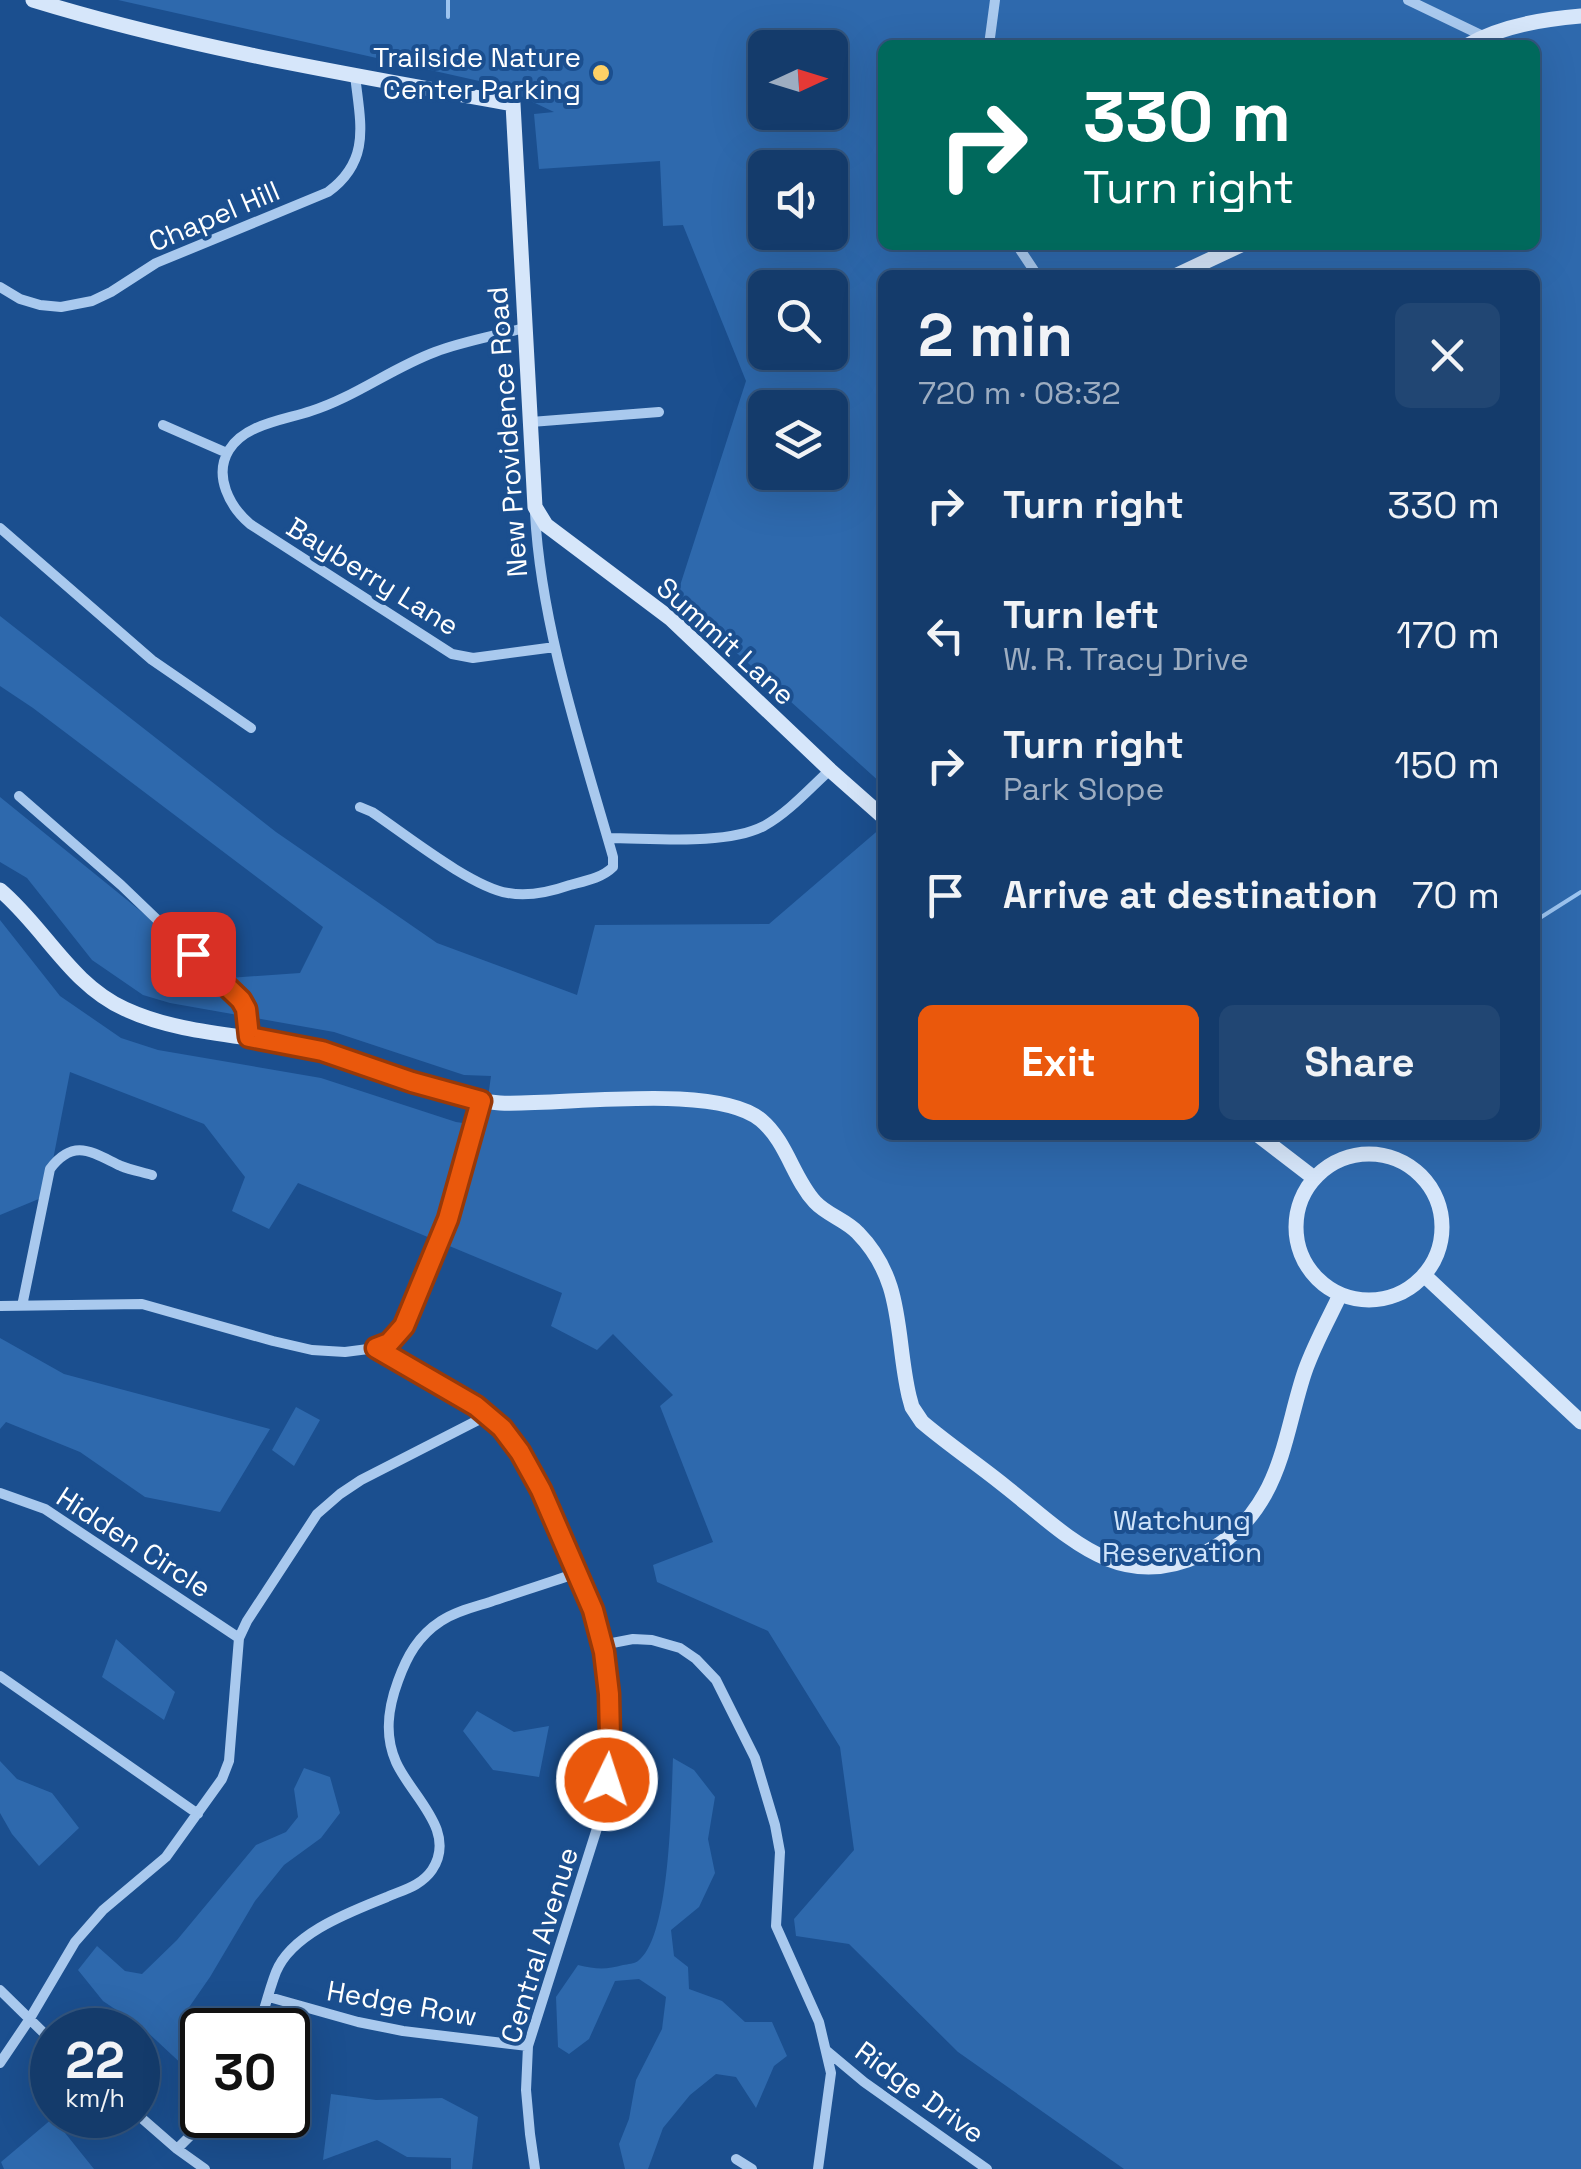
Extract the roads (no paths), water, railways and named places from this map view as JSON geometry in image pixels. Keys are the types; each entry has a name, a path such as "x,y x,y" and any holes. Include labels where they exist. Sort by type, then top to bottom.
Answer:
{"street":[{"path":"33,0 177,39 355,76"},
{"path":"990,40 995,0"},
{"path":"1408,0 1474,40"},
{"path":"1479,40 1528,24 1581,16"},
{"name":"New Providence Road","path":"355,76 512,104 541,576 555,647 613,867 605,874 547,892 502,892 480,884 360,807"},
{"name":"Chapel Hill","path":"0,287 40,305 92,301 156,263 328,192 349,174 358,155 361,129 355,76"},
{"path":"1189,270 1231,250"},
{"path":"163,425 226,453 249,432 346,398 434,352 524,328"},
{"path":"531,422 659,412"},
{"name":"Bayberry Lane","path":"226,453 222,471 226,490 234,508 250,524 452,654 473,658 555,647"},
{"name":"Summit Lane","path":"535,507 546,525 670,619 878,812"},
{"path":"0,528 152,660 251,728"},
{"path":"608,838 722,838 744,834 775,819 830,770"},
{"path":"19,796 241,1000 249,1037"},
{"path":"0,890 16,903 84,983 110,1002 167,1024 322,1051 481,1101 698,1100 739,1107 760,1119 778,1138 815,1202 856,1230 882,1264 894,1299 909,1396 916,1415 1085,1548 1129,1566 1149,1568 1185,1562 1215,1548 1240,1529 1255,1510 1274,1477 1305,1372 1340,1295"},
{"path":"0,1306 142,1304 294,1347 329,1352 376,1348 389,1343 404,1326 448,1219 481,1101"},
{"path":"1265,1140 1314,1178"},
{"path":"1361,1140 1362,1154"},
{"path":"22,1306 50,1169 55,1162 72,1152 89,1150 152,1175"},
{"path":"1362,1154 1386,1156 1409,1166 1427,1183 1438,1205 1442,1229 1437,1254 1424,1275 1407,1290 1386,1298 1363,1300 1340,1295 1321,1283 1306,1265 1297,1244 1296,1220 1302,1198 1314,1178 1344,1158 1362,1154"},
{"path":"1424,1275 1581,1422"},
{"name":"Central Avenue","path":"376,1348 476,1406 502,1428 541,1490 593,1610 602,1645 610,1738 604,1794 590,1856 528,2046 526,2090 536,2169"},
{"path":"0,2064 75,1942 103,1910 166,1857 222,1779 230,1761 238,1638 317,1514 361,1480 488,1416"},
{"name":"Hidden Circle","path":"0,1493 45,1509 238,1638"},
{"path":"265,2008 276,1971 285,1956 311,1934 357,1909 418,1884 436,1861 438,1833 398,1767 390,1740 388,1718 392,1698 411,1651 426,1633 453,1614 577,1573"},
{"path":"602,1645 652,1640 688,1653 704,1665 722,1691 755,1758 780,1852 776,1926 819,2022 831,2073 818,2169"},
{"path":"0,1676 198,1814"},
{"path":"0,1990 29,2020"},
{"name":"Hedge Row","path":"269,1997 403,2032 528,2046"},
{"name":"Ridge Drive","path":"827,2051 987,2169"},
{"path":"160,2134 206,2169"},
{"path":"177,2149 188,2138"},
{"path":"736,2160 752,2169"}],"waterway":[{"path":"448,0 448,17"},
{"path":"1540,918 1581,892"}],"place":[{"name":"Trailside Nature Center Parking","path":"601,73"}],"park label":[{"name":"Watchung Reservation","path":"1182,1536"}]}
